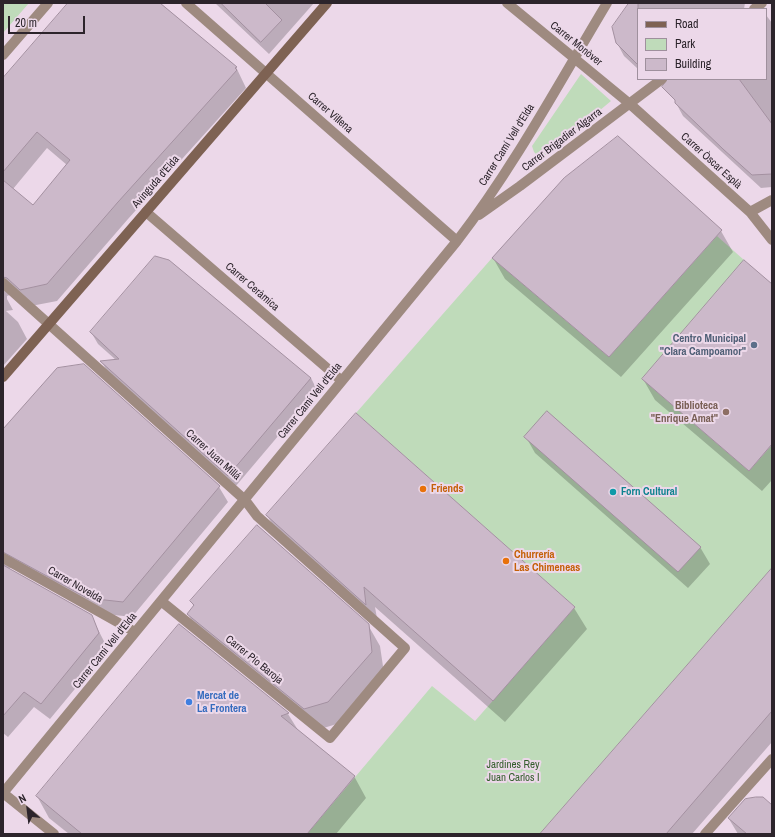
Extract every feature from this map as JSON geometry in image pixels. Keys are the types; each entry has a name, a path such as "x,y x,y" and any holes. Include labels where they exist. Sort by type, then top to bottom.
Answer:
{"street":[{"path":"3,55 48,3"},
{"name":"Carrer Villena","path":"186,3 457,241"},
{"name":"Avinguda d'Elda","path":"3,377 327,3"},
{"name":"Carrer Monòver","path":"507,3 630,104"},
{"name":"Carrer Camí Vell d'Elda","path":"3,793 7,781 135,632 245,500 475,218 526,138 607,3"},
{"name":"Carrer Brigadier Algarra","path":"475,218 661,80"},
{"name":"Carrer Òscar Esplà","path":"630,104 750,212 772,240"},
{"path":"750,212 772,200"},
{"name":"Carrer Ceràmica","path":"146,212 342,381"},
{"name":"Carrer Juan Millá","path":"3,283 245,500 257,516 405,648 330,738"},
{"name":"Carrer Novelda","path":"3,558 135,632"},
{"name":"Carrer Pío Baroja","path":"161,601 330,738"},
{"path":"705,834 772,759"},
{"path":"3,793 54,834"}],"green space":[{"path":"3,3 29,3 3,33"},
{"path":"581,74 611,101 546,155 539,157 534,152 532,146"},
{"name":"Jardines Rey Juan Carlos I","path":"717,236 744,260 642,379 749,471 772,445 772,568 540,834 307,834 432,686 475,721 575,607 356,413 492,258 609,357"}],"building":[{"path":"68,3 160,3 237,67 235,68 237,70 118,202 47,284 20,290 7,278 3,277 3,180 33,205 70,160 37,132 3,172 3,78"},
{"path":"221,3 265,3 282,20 261,42"},
{"path":"629,3 638,3 637,64 616,43 612,27"},
{"path":"667,80 740,80 772,124 772,174 752,175 675,103 675,100 662,87"},
{"path":"618,136 722,230 609,357 492,258 564,178"},
{"path":"155,256 169,260 311,378 228,476 100,361 119,359 90,332"},
{"name":"Biblioteca \"Enrique Amat\"","path":"744,260 772,284 772,444 749,471 642,379"},
{"path":"84,364 220,486 123,602 87,598 3,552 3,429 57,368"},
{"name":"Forn Cultural","path":"547,411 701,547 678,572 524,437"},
{"path":"356,413 575,607 493,701 364,587 366,605 266,515"},
{"path":"257,525 369,624 372,652 328,702 304,709 187,614 194,605 190,601"},
{"path":"3,565 92,615 99,633 41,704 24,692 3,716"},
{"path":"772,568 772,711 666,834 540,834"},
{"name":"Mercat de La Frontera","path":"179,624 289,713 281,716 355,776 307,834 82,834 36,796"},
{"path":"763,797 772,805 772,834 747,834 728,818 745,799"}],"place":[{"name":"Centro Municipal \"Clara Campoamor\"","path":"754,345"},
{"name":"Biblioteca \"Enrique Amat\"","path":"726,412"},
{"name":"Friends","path":"423,489"},
{"name":"Forn Cultural","path":"613,492"},
{"name":"Churrería Las Chimeneas","path":"506,561"},
{"name":"Mercat de La Frontera","path":"189,702"}]}
